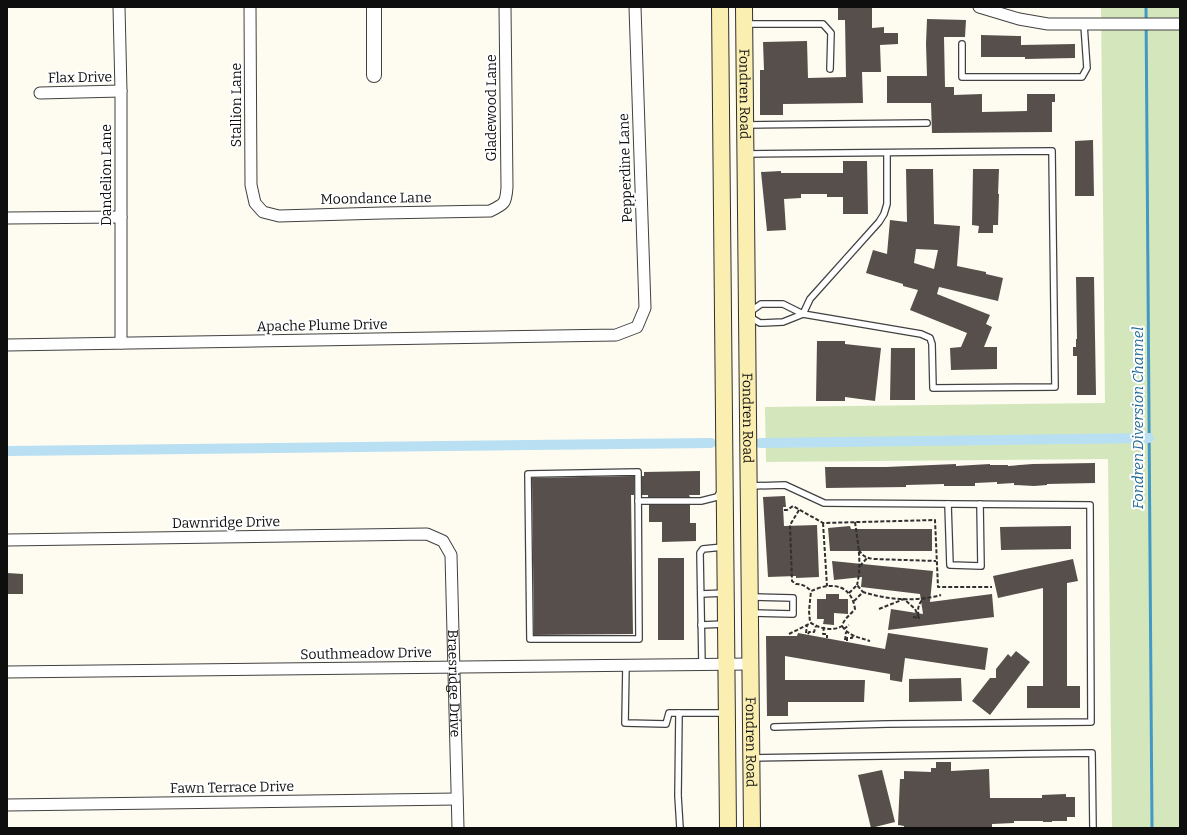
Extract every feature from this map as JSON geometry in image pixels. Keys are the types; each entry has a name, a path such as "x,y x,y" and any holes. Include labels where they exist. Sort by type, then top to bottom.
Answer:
{"main road":[{"name":"Fondren Road","path":"720,7 728,828"},
{"name":"Fondren Road","path":"744,7 752,828"},
{"path":"721,141 745,140"},
{"path":"723,315 746,315"},
{"path":"725,487 748,486"}],"street":[{"name":"Dandelion Lane","path":"119,7 121,91 121,343"},
{"name":"Stallion Lane","path":"250,7 251,185 254,203"},
{"path":"374,7 374,75"},
{"name":"Gladewood Lane","path":"501,206 506,199 507,186 505,7"},
{"name":"Pepperdine Lane","path":"635,7 644,308 636,327"},
{"path":"979,7 1002,15 1048,24 1177,24"},
{"name":"Flax Drive","path":"40,93 121,91"},
{"name":"Moondance Lane","path":"254,203 263,212 279,216 490,211 501,206"},
{"path":"7,218 121,217"},
{"name":"Apache Plume Drive","path":"7,344 616,335 636,327"},
{"name":"Dawnridge Drive","path":"7,540 426,534 443,541"},
{"name":"Braesridge Drive","path":"443,541 451,555 458,828"},
{"name":"Southmeadow Drive","path":"7,672 750,664"},
{"name":"Fawn Terrace Drive","path":"7,805 457,798"}],"lane":[{"path":"744,24 823,24 831,33 830,70"},
{"path":"962,44 962,77 1082,77 1087,68 1084,25"},
{"path":"745,140 928,123"},
{"path":"745,140 887,153 1052,152 1055,387 933,388 932,344 930,338 921,334 803,314 783,304 761,304 746,315 760,323 783,322 803,314 810,299 879,222 884,214 887,204 887,153"},
{"path":"638,472 638,502 639,639 530,639 528,474 638,472"},
{"path":"748,486 785,485 824,504 1090,506 1092,722 887,724 774,727"},
{"path":"638,502 701,501 717,497 725,487"},
{"path":"948,504 950,565 980,566 980,504"},
{"path":"702,664 700,553 703,549 725,547"},
{"path":"701,594 726,593"},
{"path":"750,597 793,598 793,614 750,613"},
{"path":"701,625 726,624"},
{"path":"626,665 625,724 666,724 669,713 727,714"},
{"path":"679,713 678,796 680,828"},
{"path":"751,758 1092,753 1093,828"}],"path":[{"path":"784,510 787,510 793,506 823,523 935,520 938,587 992,587"},
{"path":"799,510 790,525 792,580 796,584 801,584 811,591"},
{"path":"849,593 857,585 860,574 859,550 855,522"},
{"path":"823,523 827,586"},
{"path":"859,550 862,555 867,558 874,559 937,561"},
{"path":"860,566 867,558"},
{"path":"857,585 863,592 871,595 904,599 925,598 941,595"},
{"path":"811,591 827,586 839,587 849,593 854,601 855,609 843,621 842,626 846,632 870,641"},
{"path":"811,591 809,611 810,622 816,626 834,629 842,626"},
{"path":"854,601 863,592"},
{"path":"919,618 918,606 925,598"},
{"path":"879,609 904,599"},
{"path":"904,599 915,609 919,618"},
{"path":"913,617 919,618"},
{"path":"789,634 811,623"},
{"path":"807,625 807,634 809,632 814,632 816,626"},
{"path":"844,629 849,625"},
{"path":"824,627 823,634 827,634 827,638"},
{"path":"846,632 846,641 847,638 852,638 853,635"}],"green space":[{"path":"1101,7 1180,7 1180,828 1112,828 1108,459 766,462 765,407 1105,403"}],"building":[{"path":"838,7 872,7 872,28 884,27 884,33 898,33 898,44 880,45 881,72 862,72 863,103 783,104 783,115 760,115 760,70 764,70 763,42 807,41 808,78 846,77 845,20 838,20"},
{"path":"927,19 966,20 965,37 944,37 945,87 954,87 954,95 982,94 982,112 1027,111 1027,94 1055,94 1055,102 1052,102 1052,132 932,133 931,103 887,103 887,76 927,76"},
{"path":"981,35 1021,36 1021,45 1075,44 1075,58 1025,59 1025,57 981,57"},
{"path":"1093,140 1094,196 1075,196 1075,141"},
{"path":"843,161 867,161 868,214 843,214 843,197 827,197 827,194 801,194 801,198 784,199 786,230 767,231 761,172 781,171 781,173 843,173"},
{"path":"906,169 933,169 934,224 960,226 957,266 986,272 986,274 1003,278 998,301 939,287 937,294 990,315 986,324 992,327 984,347 997,347 997,369 951,370 950,348 961,347 967,333 910,310 918,290 866,273 873,250 887,254 890,220 907,222","holes":["916,249 938,250 934,269 914,263"]},
{"path":"973,169 999,169 998,225 993,225 993,233 978,233 979,226 972,225"},
{"path":"1076,277 1094,277 1096,395 1077,395 1077,356 1073,356 1073,347 1076,347 1077,339"},
{"path":"817,341 845,341 845,344 881,348 875,401 845,397 845,401 816,401"},
{"path":"891,348 915,348 915,400 890,400"},
{"path":"1095,463 1095,483 1047,484 1034,486 1014,485 1014,483 997,484 997,482 975,483 975,486 944,486 944,484 906,485 906,487 826,488 825,467 886,467 956,464 956,466 990,464 1008,466"},
{"path":"700,471 700,495 689,495 690,497 648,497 648,495 642,495 642,476 644,476 644,472"},
{"path":"634,476 634,495 631,495 633,634 534,635 532,478"},
{"path":"785,496 786,507 783,507 784,526 817,525 819,577 768,577 763,497"},
{"path":"649,505 690,505 690,523 696,523 696,541 662,542 662,522 649,522"},
{"path":"850,526 851,529 932,529 932,551 830,551 828,528"},
{"path":"1071,526 1071,549 1001,550 1000,527"},
{"path":"658,558 684,558 684,640 658,640"},
{"path":"1073,559 1078,581 1067,583 1067,686 1080,686 1080,708 1027,708 1027,686 1043,686 1043,588 998,598 993,576"},
{"path":"832,561 933,571 930,602 992,594 994,617 888,630 891,609 923,614 920,594 861,587 862,577 834,580"},
{"path":"7,573 23,574 23,594 7,594"},
{"path":"826,594 839,594 839,599 848,599 848,614 834,613 834,625 823,624 824,619 817,619 817,599 826,599"},
{"path":"798,633 885,649 888,633 988,648 985,670 905,658 902,682 890,680 890,674 785,656 785,680 865,680 864,702 788,702 788,716 767,716 766,636 797,636"},
{"path":"1016,651 1030,662 990,715 972,701 990,678 996,678 996,669 1008,654 1011,657"},
{"path":"961,678 962,701 909,702 909,679"},
{"path":"936,762 951,762 951,771 989,769 990,798 1042,798 1042,795 1066,794 1066,797 1075,797 1075,817 1067,817 1067,821 1052,822 1014,821 1014,823 992,824 992,828 904,828 904,826 898,825 900,779 904,779 904,771 931,772 931,768 936,768"},
{"path":"882,770 895,822 871,828 858,775"}],"waterway":[{"name":"Fondren Diversion Channel","path":"1146,7 1152,828"},
{"path":"760,443 1149,438"},
{"path":"7,451 711,443"}]}
